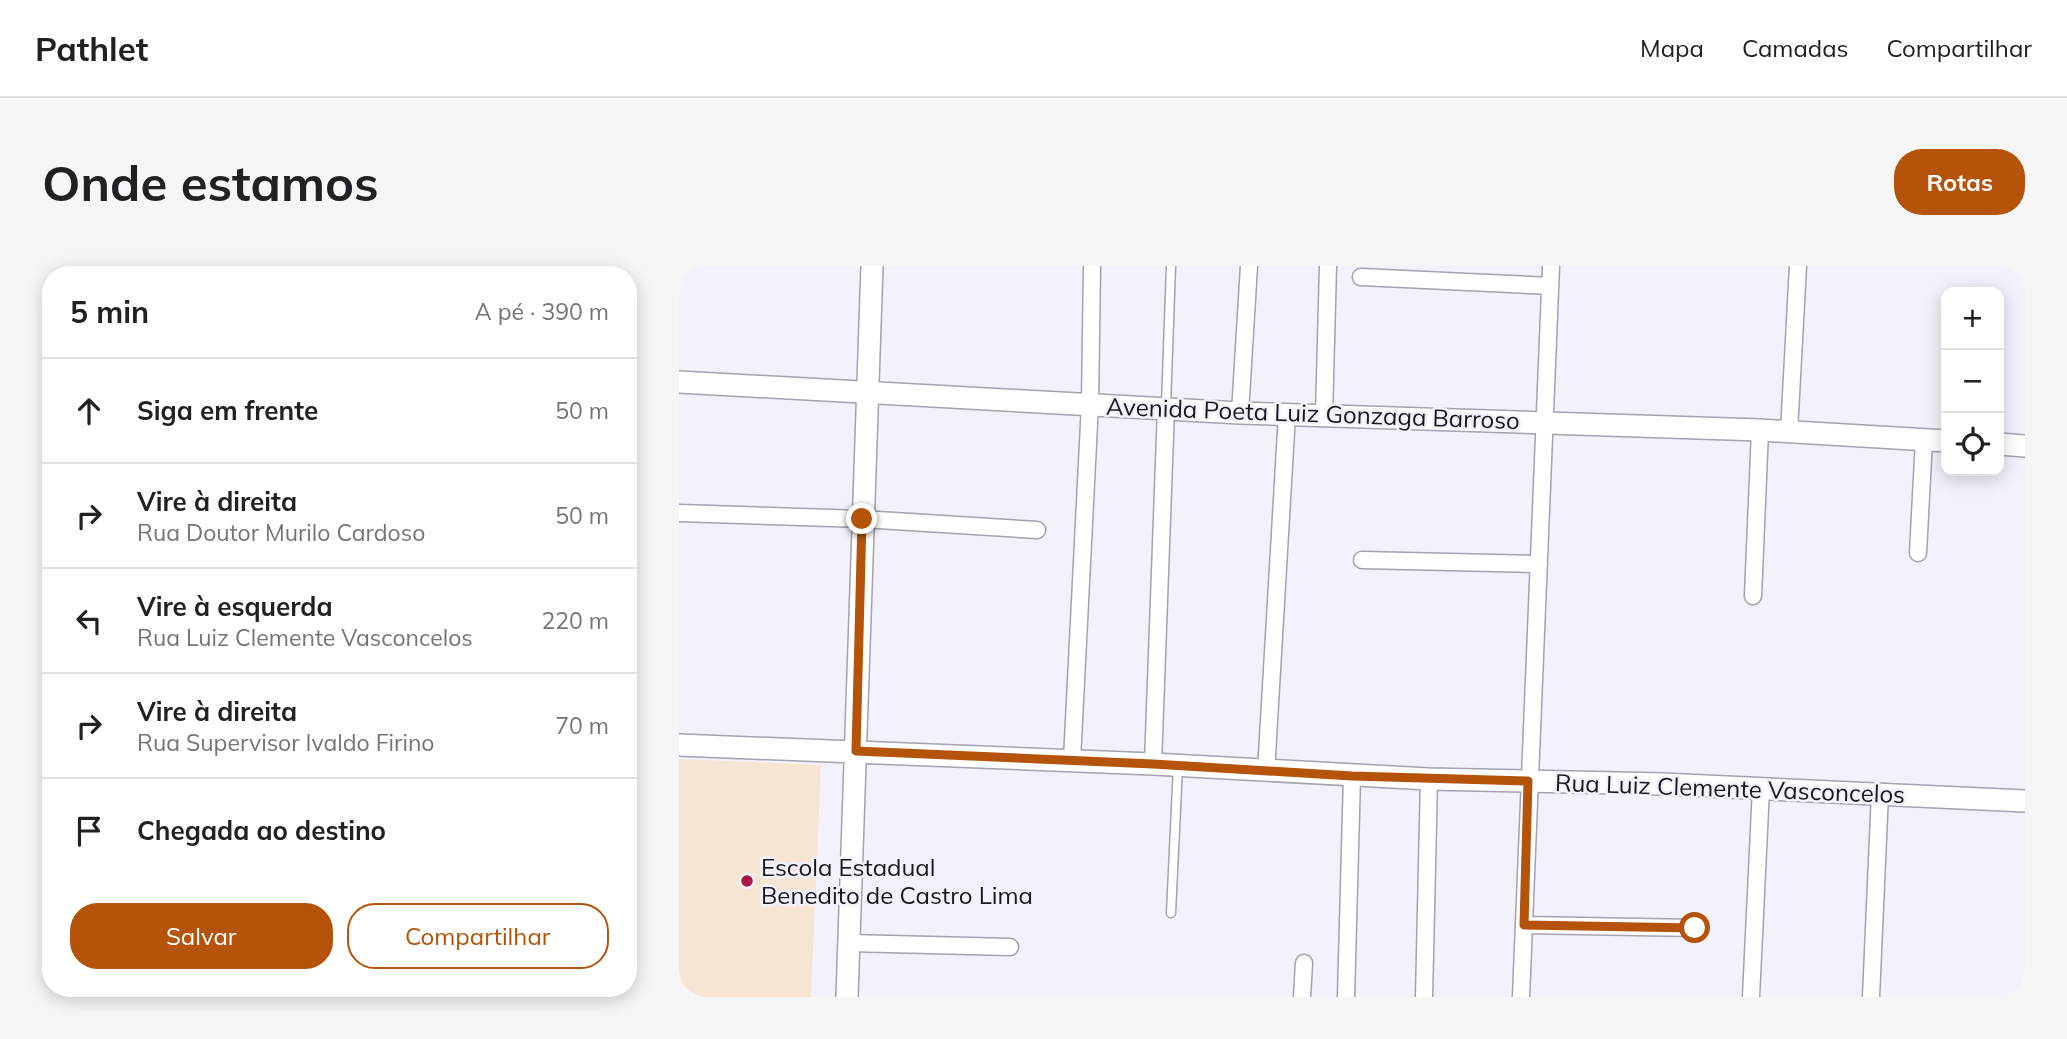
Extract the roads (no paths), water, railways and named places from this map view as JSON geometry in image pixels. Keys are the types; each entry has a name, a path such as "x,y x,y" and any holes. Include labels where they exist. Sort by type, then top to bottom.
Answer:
{"street":[{"path":"847,997 872,266"},
{"path":"1072,760 1090,404 1092,266"},
{"path":"1240,413 1249,266"},
{"path":"1325,415 1328,266"},
{"path":"1521,997 1551,266"},
{"path":"1789,432 1798,266"},
{"path":"1361,277 1550,286"},
{"name":"Avenida Poeta Luiz Gonzaga Barroso","path":"679,382 1240,413 1760,430 1941,441"},
{"path":"1153,764 1166,408"},
{"path":"1266,772 1287,414"},
{"path":"1753,596 1760,430"},
{"path":"1918,553 1924,439"},
{"path":"2004,444 2025,446"},
{"path":"679,513 862,519 1037,530"},
{"path":"1362,559 1539,564"},
{"name":"Rua Luiz Clemente Vasconcelos","path":"679,745 1072,760 1352,776 1761,788 2025,801"},
{"path":"1346,997 1352,776"},
{"path":"1424,997 1429,779"},
{"path":"1751,997 1761,788"},
{"path":"1871,997 1880,793"},
{"path":"1524,925 1695,928"},
{"path":"849,943 1010,947"},
{"path":"1302,997 1304,963"}],"lane":[{"path":"1166,408 1171,266"},
{"path":"1171,913 1178,766"}],"place":[{"name":"Escola Estadual Benedito de Castro Lima","path":"747,881"}]}
